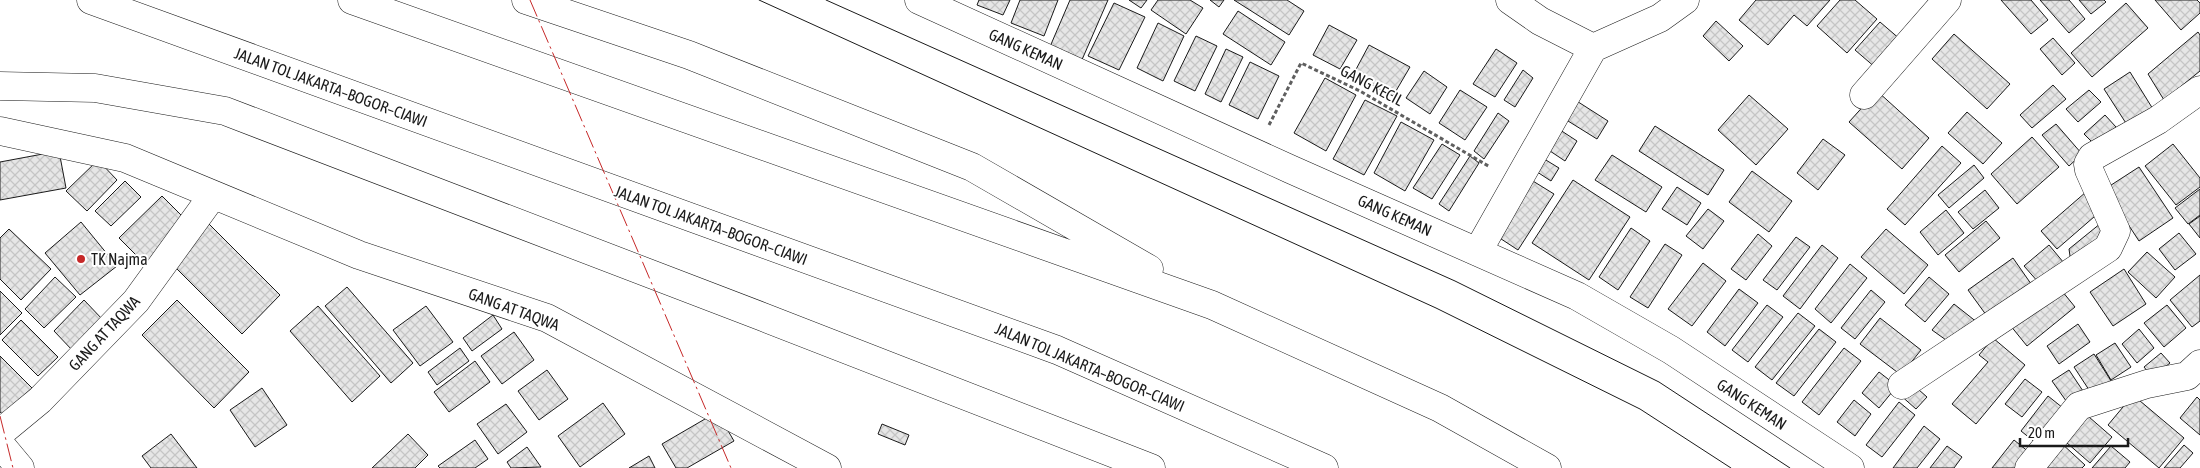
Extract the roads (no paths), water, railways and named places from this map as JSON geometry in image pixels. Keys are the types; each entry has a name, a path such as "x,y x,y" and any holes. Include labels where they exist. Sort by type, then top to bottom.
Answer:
{"main road":[{"name":"JALAN TOL JAKARTA–BOGOR–CIAWI","path":"91,0 1057,350 1324,468"},
{"path":"352,0 1212,305 1440,408 1547,468"},
{"path":"526,0 689,55 972,167 1212,305"},
{"name":"GANG KEMAN","path":"919,0 1577,296 1671,350 1850,468"},
{"path":"1510,0 1540,21 1593,48"},
{"path":"1478,252 1593,48 1660,18 1684,0"},
{"path":"1864,95 1947,0"},
{"path":"0,86 95,88 225,111 754,313 1151,468"},
{"path":"1902,384 2108,248 2116,231 2088,164 2092,157 2158,120 2200,90"},
{"name":"GANG AT TAQWA","path":"0,130 125,158 359,255 548,318 827,468"},
{"name":"GANG AT TAQWA","path":"0,433 40,400 136,301 213,195"},
{"path":"2029,468 2078,406 2147,384 2187,376 2200,364"},
{"path":"0,444 20,468"}],"tram line":[{"path":"759,0 1436,308 1640,409 1731,468"},
{"path":"826,0 1455,281 1659,382 1790,468"}],"place":[{"name":"TK Najma","path":"81,259"}]}
